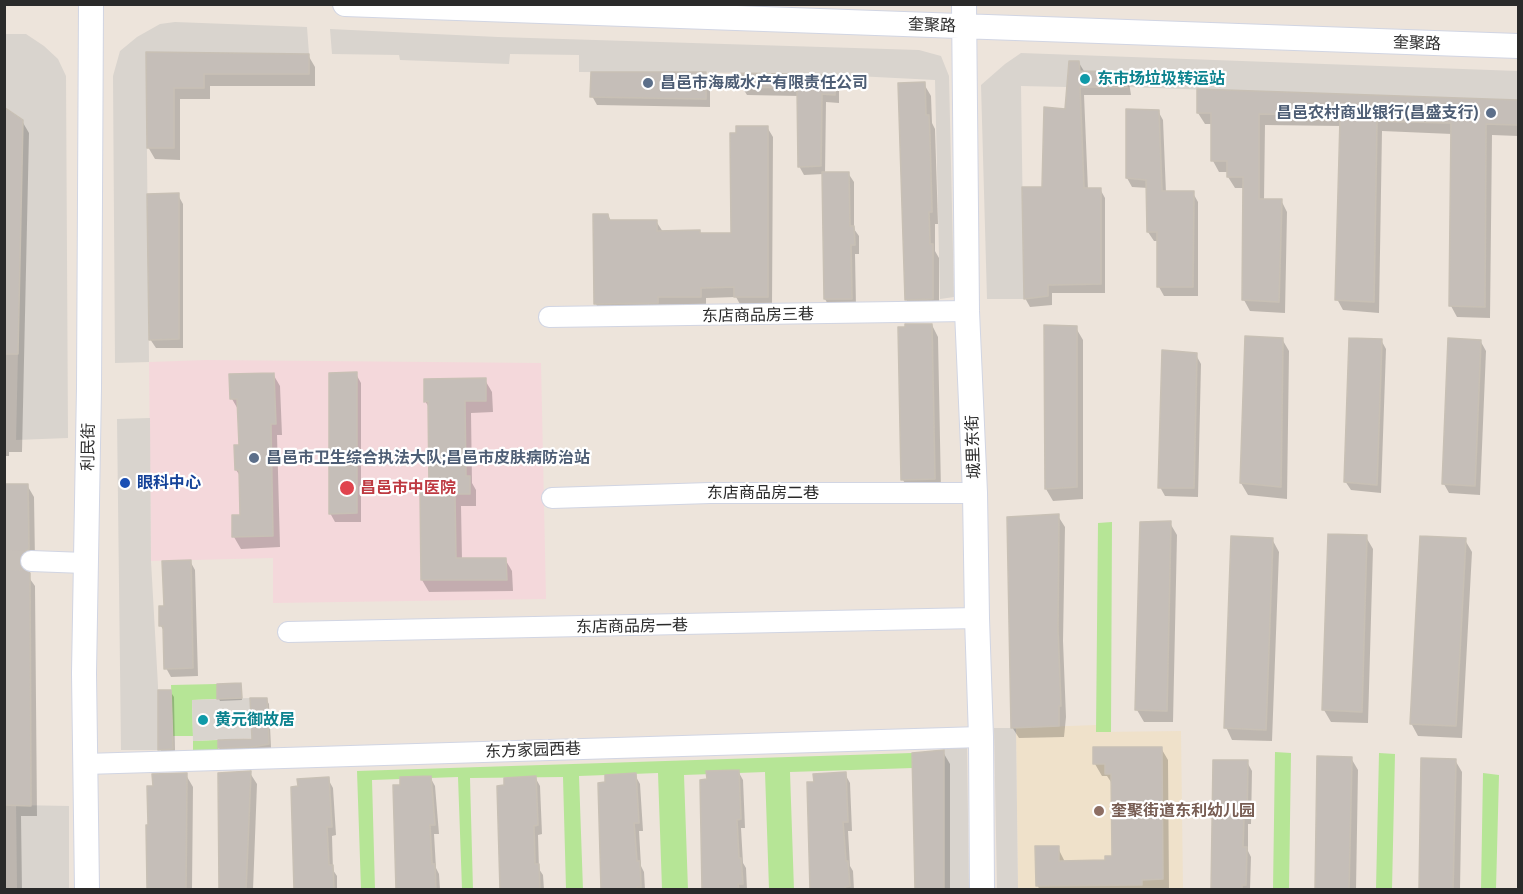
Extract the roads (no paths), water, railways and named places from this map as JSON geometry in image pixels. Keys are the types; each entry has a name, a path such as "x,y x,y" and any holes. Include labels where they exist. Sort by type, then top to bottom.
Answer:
{"street":[{"name":"利民街","path":"87,890 84,673 89,376 91,4"},
{"name":"奎聚路","path":"345,4 964,15 1518,46"},
{"name":"城里东街","path":"964,15 967,311 975,493 982,890"},
{"name":"东店商品房三巷","path":"549,317 967,311"},
{"name":"东店商品房二巷","path":"552,498 710,493 975,493"},
{"path":"32,561 86,563"},
{"name":"东店商品房一巷","path":"288,632 977,618"},
{"name":"东方家园西巷","path":"85,764 981,737"}],"tunnel":[{"path":"4,560 31,561"}],"place":[{"name":"东市场垃圾转运站","path":"1085,79"},
{"name":"昌邑市海威水产有限责任公司","path":"648,83"},
{"name":"昌邑农村商业银行(昌盛支行)","path":"1491,113"},
{"name":"昌邑市卫生综合执法大队;昌邑市皮肤病防治站","path":"254,458"},
{"name":"眼科中心","path":"125,483"},
{"name":"昌邑市中医院","path":"347,488"},
{"name":"黄元御故居","path":"203,720"},
{"name":"奎聚街道东利幼儿园","path":"1099,811"}]}
